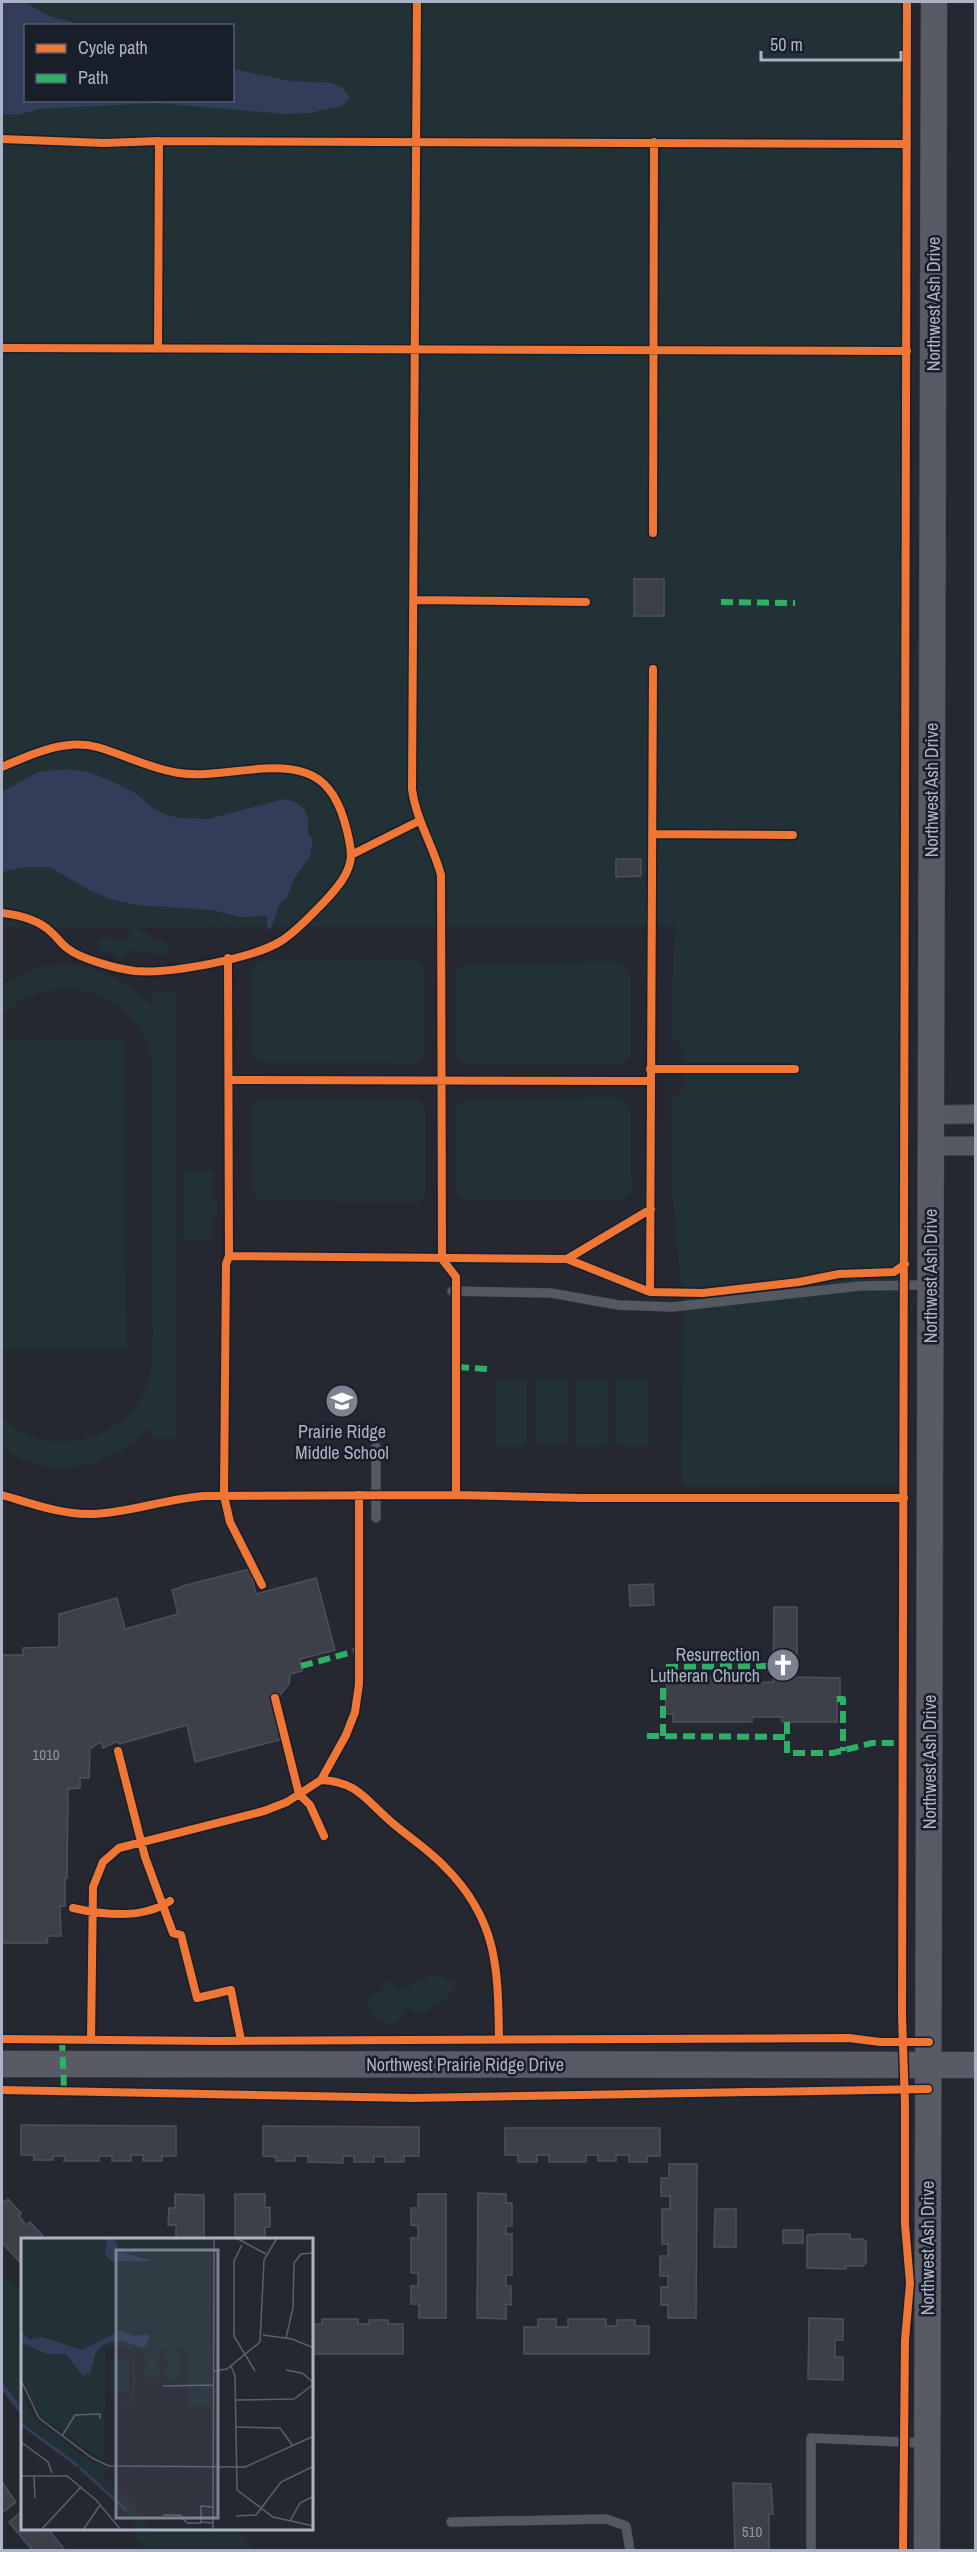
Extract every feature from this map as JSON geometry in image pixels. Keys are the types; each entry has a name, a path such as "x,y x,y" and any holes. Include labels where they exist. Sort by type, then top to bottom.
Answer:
{"street":[{"name":"Northwest Ash Drive","path":"927,2550 931,1755 928,1518 932,1114 934,2"},
{"path":"932,1114 975,1114"},
{"path":"931,1146 975,1146"},
{"name":"Northwest Prairie Ridge Drive","path":"2,2064 975,2065"}],"lane":[{"path":"452,1291 551,1293 618,1305 672,1307 860,1286 931,1285"},
{"path":"376,1447 376,1518"},
{"path":"811,2550 811,2438 928,2444"},
{"path":"451,2522 606,2519 626,2526 630,2550"}],"shaded area":[{"path":"2,2 905,2 901,1485 682,1486 683,1283 680,1283 672,1181 671,1102 683,1089 683,1046 671,1034 675,926 135,927 153,937 156,943 162,941 168,944 169,954 142,953 136,947 123,957 118,957 111,950 107,953 97,949 102,937 126,939 133,927 2,927"},
{"path":"417,960 425,969 425,1054 418,1063 260,1062 252,1054 252,969 260,961"},
{"path":"621,962 630,971 630,1056 622,1065 464,1063 457,1056 456,971 464,963"},
{"path":"71,964 95,969 116,978 152,1006 153,992 177,993 176,1438 151,1439 151,1426 135,1441 100,1461 81,1466 61,1467 41,1465 21,1459 2,1448 2,1417 19,1430 49,1441 71,1442 101,1433 118,1424 139,1402 148,1379 153,1351 152,1072 145,1041 126,1013 110,1001 92,993 54,990 35,994 18,1003 2,1016 3,984 38,967"},
{"path":"124,1039 126,1349 2,1349 2,1040"},
{"path":"622,1098 630,1107 631,1191 622,1201 464,1201 457,1192 456,1108 464,1099"},
{"path":"417,1099 426,1108 426,1193 419,1202 260,1201 253,1193 252,1108 261,1100"},
{"path":"184,1171 213,1171 213,1200 217,1201 217,1213 213,1214 213,1239 184,1240"},
{"path":"495,1379 526,1379 526,1446 495,1446"},
{"path":"536,1379 567,1379 567,1445 536,1445"},
{"path":"576,1379 607,1379 607,1446 576,1446"},
{"path":"617,1379 648,1379 648,1446 617,1446"},
{"path":"433,1974 453,1980 456,1984 442,2001 432,2008 421,2012 408,2009 399,2021 389,2026 379,2020 369,2008 369,1998 372,1993 377,1994 388,1980 400,1990"},
{"path":"2,2274 21,2292 21,2406 2,2383"},
{"path":"130,2531 240,2531 254,2550 147,2550"}],"water":[{"path":"2,2 24,2 49,16 78,24 24,24 24,102 234,102 234,69 290,81 332,83 343,88 350,98 342,106 310,113 286,114 155,103 40,109 17,115 2,114"},
{"path":"69,769 88,772 110,780 135,793 153,808 167,815 181,818 208,819 284,799 301,806 307,815 308,833 313,840 310,856 295,877 287,897 280,903 270,930 267,928 267,916 241,917 212,910 136,905 110,899 87,889 50,867 25,867 2,872 2,792 38,772"}],"building":[{"path":"634,579 664,579 664,616 634,616"},
{"path":"616,859 641,859 641,876 616,877"},
{"path":"250,1569 256,1594 316,1578 335,1650 300,1659 302,1671 290,1674 289,1684 281,1694 273,1699 283,1739 195,1762 187,1725 119,1744 118,1741 103,1748 101,1742 90,1749 89,1778 80,1778 80,1788 68,1789 67,1878 65,1878 65,1906 60,1906 61,1936 48,1936 47,1943 2,1943 2,1655 23,1655 23,1648 59,1647 59,1614 117,1598 125,1629 178,1614 172,1590"},
{"path":"653,1584 654,1605 630,1606 629,1585"},
{"name":"Resurrection Lutheran Church","path":"774,1607 797,1607 797,1663 794,1663 794,1677 840,1678 837,1722 782,1722 782,1717 752,1717 752,1722 673,1722 673,1714 665,1714 667,1677 749,1677 749,1683 773,1682"},
{"path":"21,2125 176,2126 176,2156 162,2156 162,2161 143,2161 143,2155 131,2155 131,2161 112,2161 112,2156 99,2156 99,2161 64,2161 65,2156 53,2156 53,2160 34,2160 34,2155 21,2155"},
{"path":"263,2126 419,2127 419,2156 404,2156 404,2162 385,2162 385,2157 374,2156 374,2162 354,2162 354,2156 343,2156 343,2163 308,2162 308,2156 295,2156 295,2161 276,2161 276,2157 263,2156"},
{"path":"505,2128 660,2128 660,2156 647,2156 647,2162 629,2162 629,2155 616,2155 616,2161 598,2161 598,2155 586,2155 586,2162 549,2162 549,2155 537,2155 537,2162 518,2162 518,2155 505,2155"},
{"path":"669,2164 697,2164 696,2318 668,2318 668,2305 661,2305 661,2287 668,2287 668,2276 660,2276 660,2256 668,2256 668,2244 662,2244 662,2209 670,2209 670,2196 661,2196 661,2178 669,2178"},
{"path":"478,2193 506,2194 506,2203 512,2203 512,2226 506,2226 506,2234 512,2234 512,2275 506,2275 506,2286 511,2286 511,2305 506,2304 506,2319 477,2318"},
{"path":"175,2194 204,2195 204,2238 176,2238 176,2225 168,2225 169,2208 175,2208"},
{"path":"235,2194 265,2194 265,2208 270,2207 270,2227 265,2227 265,2238 235,2238"},
{"path":"418,2194 446,2194 446,2318 419,2318 419,2304 411,2304 411,2286 418,2286 418,2273 411,2273 411,2238 418,2238 418,2226 411,2225 411,2208 418,2208"},
{"path":"2,2199 5,2203 8,2199 21,2213 19,2216 26,2225 30,2222 43,2236 42,2238 21,2238 21,2263 2,2243"},
{"path":"715,2209 736,2209 736,2247 714,2247"},
{"path":"783,2230 803,2230 803,2243 783,2243"},
{"path":"850,2234 850,2239 863,2239 866,2242 866,2263 863,2266 846,2266 846,2269 807,2268 807,2235"},
{"path":"809,2318 843,2319 843,2340 835,2340 835,2357 843,2357 843,2380 808,2379"},
{"path":"322,2319 358,2319 358,2324 369,2324 369,2320 388,2320 388,2324 403,2324 403,2354 314,2354 314,2324 322,2324"},
{"path":"538,2319 556,2319 556,2327 568,2327 568,2319 606,2319 606,2326 617,2326 617,2320 635,2320 635,2326 649,2326 649,2354 524,2354 524,2327 538,2327"},
{"path":"2,2482 16,2502 2,2513"},
{"path":"733,2483 771,2484 773,2514 769,2514 769,2550 735,2550"},
{"path":"21,2512 21,2531 50,2531 65,2550 32,2550 9,2522"}],"waterway":[{"path":"2,2386 21,2411"}],"marked path":[{"path":"721,602 795,603"},
{"path":"457,1367 487,1369"},
{"path":"301,1666 360,1650"},
{"path":"663,1736 663,1667 773,1666"},
{"path":"751,1667 751,1683"},
{"path":"837,1699 843,1699 843,1751"},
{"path":"787,1722 787,1737"},
{"path":"647,1736 787,1737 787,1753 833,1753 872,1743 904,1743"},
{"path":"62,2039 64,2090"}],"cycle path":[{"path":"417,2 412,789 417,811 441,875 442,1259 456,1277 456,1495"},
{"path":"903,2550 905,2340 910,2283 905,2224 902,2015 907,2"},
{"path":"2,139 104,143 159,141"},
{"path":"158,348 159,141 907,144"},
{"path":"653,533 654,142"},
{"path":"2,348 907,351"},
{"path":"413,600 586,602"},
{"path":"650,1292 653,669"},
{"path":"2,767 48,749 85,745 179,773 210,774 276,768 306,773 320,780 335,798 342,813 350,842 351,856 348,869 338,886 287,937 268,948 251,954 188,968 135,971 100,963 73,952 40,924 22,916 2,913"},
{"path":"351,855 419,821"},
{"path":"652,834 793,835"},
{"path":"228,958 229,1256 226,1264 224,1496 230,1522 262,1585"},
{"path":"650,1069 795,1069"},
{"path":"229,1080 650,1081"},
{"path":"229,1256 567,1259 651,1209"},
{"path":"567,1259 650,1292 703,1293 799,1282 839,1274 894,1272 905,1264"},
{"path":"2,1495 57,1511 80,1514 106,1513 206,1496 904,1498"},
{"path":"91,2040 93,1887 103,1862 119,1848 264,1811 287,1802 321,1780 346,1735 355,1712 359,1684 359,1495"},
{"path":"275,1698 299,1794 310,1805 324,1836"},
{"path":"118,1751 145,1857 173,1933 181,1935 197,1998 231,1990 241,2040"},
{"path":"321,1780 343,1784 366,1798 438,1860 476,1906 492,1947 498,1990 499,2039"},
{"path":"73,1908 97,1913 122,1914 147,1911 170,1901"},
{"path":"2,2039 216,2041 849,2038 880,2042 929,2042"},
{"path":"2,2090 413,2098 928,2089"}],"place":[{"name":"Prairie Ridge Middle School","path":"342,1401"},
{"name":"Resurrection Lutheran Church","path":"783,1665"}]}
